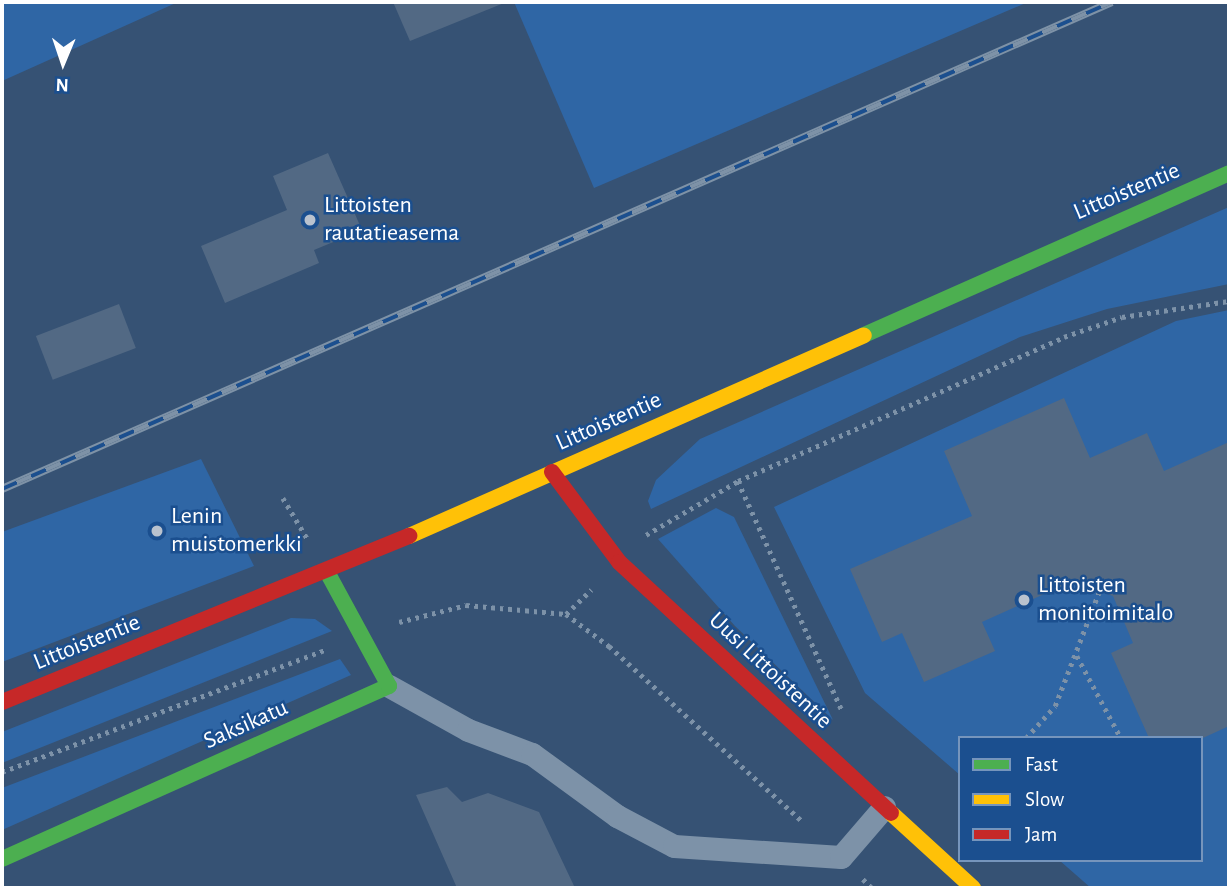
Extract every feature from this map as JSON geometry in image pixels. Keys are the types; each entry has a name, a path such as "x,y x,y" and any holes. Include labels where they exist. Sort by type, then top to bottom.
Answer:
{"street":[{"name":"Littoistentie","path":"2,702 327,572 1229,173"},
{"name":"Uusi Littoistentie","path":"552,472 619,562 973,888"},
{"path":"327,572 389,686"},
{"name":"Saksikatu","path":"2,859 389,686"}],"lane":[{"path":"389,686 468,730 532,754 617,816 674,846 841,857 884,807"}],"path":[{"path":"738,481 846,719"},
{"path":"1028,736 1055,706 1077,655 1099,592"},
{"path":"566,614 609,646 872,888"},
{"path":"1077,655 1120,736"}],"shaded area":[{"path":"178,2 2,81 2,4"},
{"path":"514,2 1028,2 594,188"},
{"path":"1229,207 1229,284 1107,309 1020,337 651,509 648,501 656,480 700,439"},
{"name":"Littoisten monitoimitalo","path":"1229,310 1229,888 1091,888 1061,862 1203,862 1203,736 958,736 958,773 865,693 774,507 1176,321"},
{"path":"201,459 254,566 2,662 2,532"},
{"path":"716,508 734,517 833,720 735,626 658,539"},
{"path":"291,618 315,619 332,631 2,763 2,732"},
{"path":"340,659 351,675 2,830 2,788"}],"building":[{"path":"393,2 503,2 504,3 410,41"},
{"name":"Littoisten rautatieasema","path":"328,153 362,230 314,250 319,263 225,303 201,246 287,210 273,176"},
{"path":"119,304 136,348 53,380 36,336"},
{"path":"1064,398 1090,458 1147,433 1164,471 1229,442 1229,726 1203,738 1148,736 1111,653 1133,643 1113,596 1071,582 982,622 995,651 924,682 902,633 882,642 850,569 972,516 944,451"},
{"path":"447,787 462,802 488,793 539,812 575,888 457,888 416,795"}],"railway":[{"path":"2,489 1112,2"}],"traffic: fast":[{"path":"864,335 1229,173"},
{"path":"2,859 389,686 327,572"}],"traffic: slow":[{"path":"409,536 864,335"},
{"path":"891,813 973,888"}],"traffic: jam":[{"path":"552,472 619,562 891,813"},
{"path":"2,702 409,536"}],"place":[{"name":"Littoisten rautatieasema","path":"310,220"},
{"name":"Lenin muistomerkki","path":"157,531"},
{"name":"Littoisten monitoimitalo","path":"1024,600"}]}
